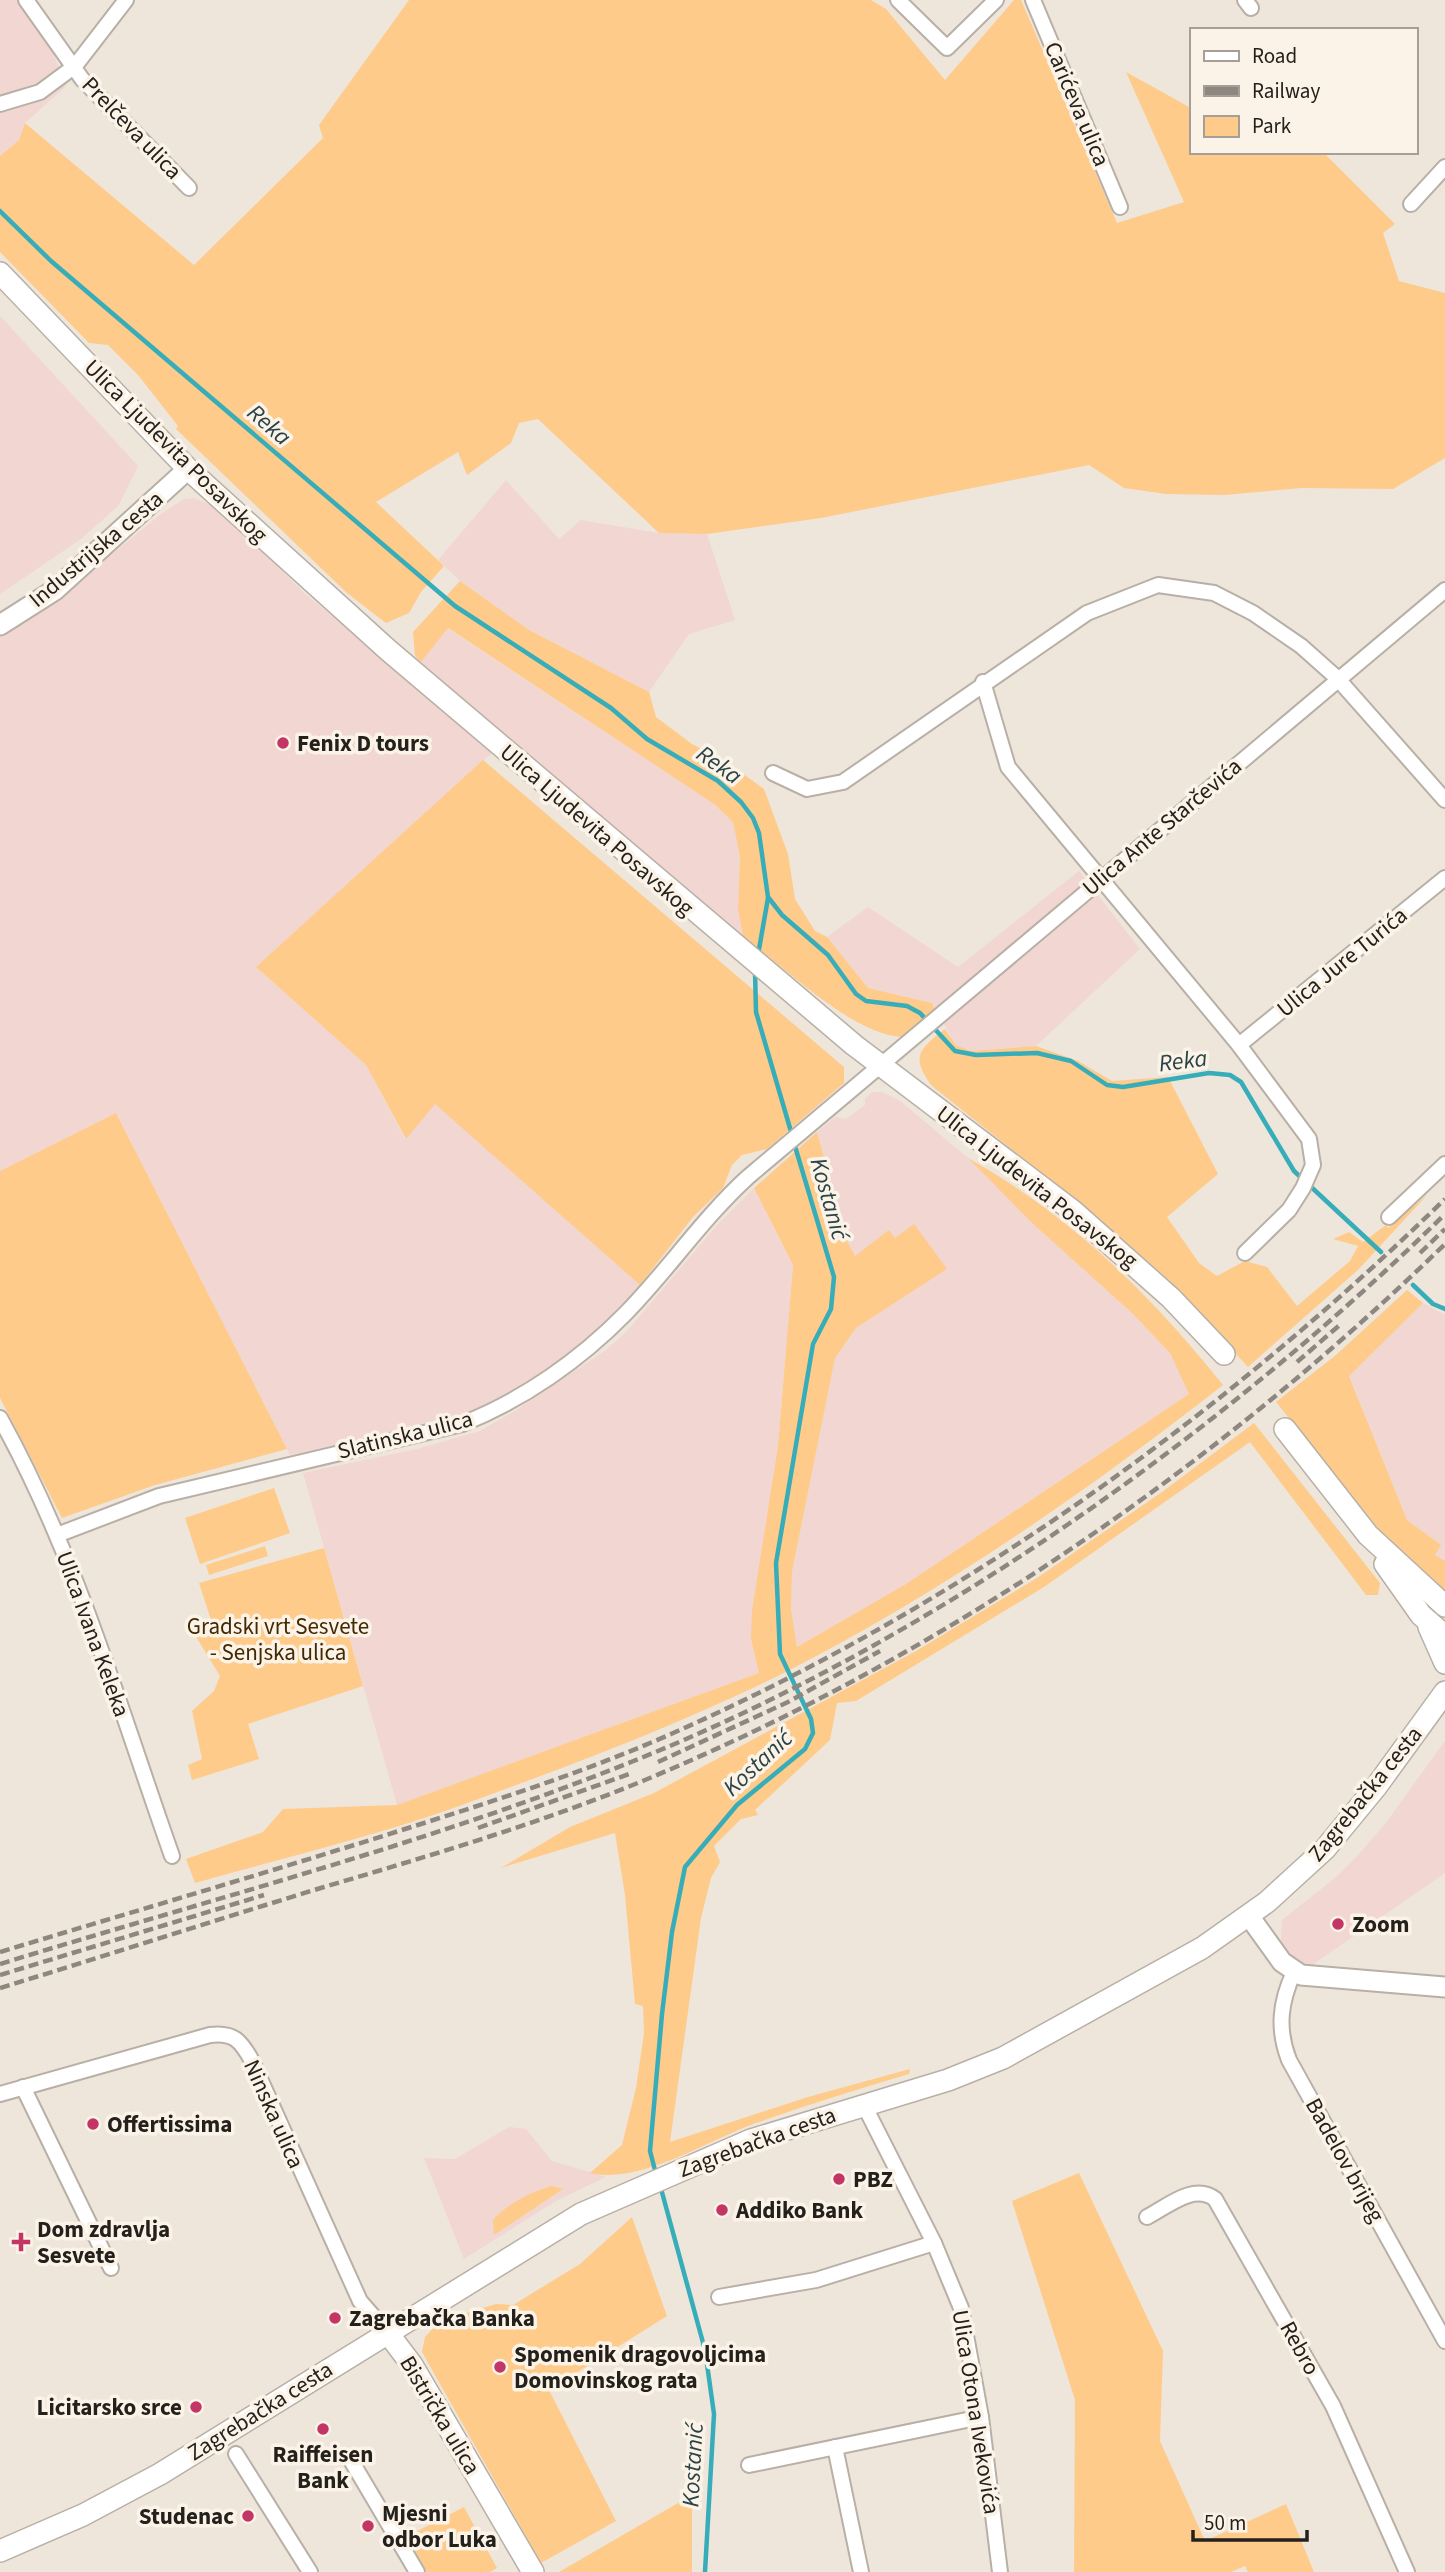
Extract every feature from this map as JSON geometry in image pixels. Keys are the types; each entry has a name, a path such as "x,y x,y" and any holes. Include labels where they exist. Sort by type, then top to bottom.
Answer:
{"main road":[{"name":"Ulica Ljudevita Posavskog","path":"0,273 188,469 388,650 741,950 881,1065 1073,1211 1143,1270 1224,1354"},
{"path":"1285,1429 1368,1535 1427,1622 1445,1663"},
{"path":"1368,1535 1444,1604"},
{"path":"1427,1622 1445,1636"},
{"name":"Zagrebačka cesta","path":"9,2547 83,2515 160,2474 547,2232 639,2186 751,2140 948,2080 1003,2058 1189,1956 1249,1916 1334,1839 1445,1692"},
{"name":"Bistrička ulica","path":"387,2332 412,2365 530,2571"}],"street":[{"name":"Prelčeva ulica","path":"26,0 82,79 189,188"},
{"name":"Prelčeva ulica","path":"0,103 40,92 75,66 126,0"},
{"path":"898,0 947,48 996,0"},
{"name":"Carićeva ulica","path":"1033,0 1120,208"},
{"path":"1411,204 1445,167"},
{"name":"Industrijska cesta","path":"0,625 55,590 188,469"},
{"path":"773,773 807,789 843,782 982,682 1087,613 1158,585 1214,593 1253,613 1301,646 1338,678 1445,800"},
{"name":"Ulica Ante Starčevića","path":"881,1065 1445,590"},
{"path":"982,682 1008,767 1239,1045 1309,1139 1313,1165 1305,1182 1289,1210 1245,1253"},
{"name":"Ulica Jure Turića","path":"1239,1045 1445,878"},
{"name":"Slatinska ulica","path":"57,1535 159,1496 435,1433 498,1408 558,1371 603,1336 635,1303 716,1206 881,1065"},
{"path":"1390,1217 1445,1164"},
{"name":"Ulica Ivana Keleka","path":"0,1418 32,1477 57,1535 172,1856"},
{"path":"1249,1916 1282,1962 1294,1972 1324,1978 1445,1987"},
{"name":"Badelov brijeg","path":"1294,1972 1285,1996 1281,2021 1283,2043 1289,2060 1445,2341"},
{"name":"Ninska ulica","path":"0,2094 211,2035 222,2033 237,2038 258,2074 360,2301 387,2332"},
{"path":"23,2087 111,2268"},
{"name":"Ulica Otona Ivekovića","path":"864,2105 934,2243 961,2308 981,2417 1000,2572"},
{"name":"Rebro","path":"1147,2217 1194,2192 1202,2191 1215,2199 1333,2406 1407,2572"},
{"path":"719,2297 816,2280 934,2243"},
{"path":"749,2465 981,2417"},
{"path":"835,2447 862,2572"},
{"path":"236,2454 310,2572"},
{"path":"352,2462 417,2572"}],"shaded area":[{"path":"0,0 32,0 66,86 25,123 19,140 0,156"},
{"path":"0,316 138,466 119,505 81,539 0,594"},
{"path":"506,480 559,539 581,520 659,533 707,534 735,620 689,634 649,692 529,630 460,581 438,560"},
{"path":"193,498 220,508 303,592 342,624 375,646 494,751 256,967 366,1065 405,1139 435,1103 640,1285 627,1303 568,1357 471,1414 290,1455 116,1113 0,1171 0,634 63,594 161,514 184,499"},
{"path":"447,628 714,804 733,822 740,857 738,909 743,937 566,792 421,662"},
{"path":"1079,871 1140,949 1036,1046 971,1051 956,1045 932,1003 868,988 827,937 868,907 958,967"},
{"path":"872,1092 882,1092 899,1100 968,1158 1032,1223 1132,1313 1170,1353 1189,1394 906,1584 797,1647 791,1609 792,1572 835,1358 856,1328 947,1269 894,1238 889,1231 855,1256 848,1243 817,1132 835,1117 846,1119 865,1105 865,1099"},
{"path":"754,1188 793,1265 778,1446 751,1639 759,1673 397,1805 303,1473 417,1449 480,1431 513,1412 606,1350 627,1331 717,1225"},
{"path":"1423,1303 1445,1315 1445,1561 1435,1555 1441,1545 1407,1520 1349,1375"},
{"path":"1445,1741 1445,1873 1309,1967 1294,1959 1281,1943 1282,1920 1335,1878 1360,1853 1388,1820"},
{"path":"509,2127 526,2129 552,2161 606,2177 556,2201 464,2259 424,2158 455,2159"}],"green space":[{"path":"409,0 871,0 886,9 945,80 1014,0 1021,0 1117,223 1184,202 1126,72 1190,107 1190,154 1325,154 1395,224 1383,233 1399,281 1445,293 1445,458 1393,489 1301,488 1224,495 1166,494 1124,488 1089,465 821,518 707,534 659,533 538,419 519,423 511,443 467,475 458,452 376,502 444,566 421,592 409,613 386,623 347,593 176,429 178,426 138,375 108,345 89,343 0,252 0,156 19,140 25,123 194,265 323,138 319,125"},
{"path":"460,581 529,630 649,692 656,717 692,744 728,763 764,789 788,854 795,899 815,931 827,937 868,988 932,1003 935,1009 902,1037 882,1033 862,1024 820,998 743,937 738,909 740,857 733,822 714,804 448,628 421,662 415,656 413,632"},
{"path":"483,760 844,1067 844,1083 767,1149 742,1155 732,1165 723,1188 693,1217 640,1285 435,1104 406,1139 366,1065 256,967"},
{"path":"945,1029 956,1045 971,1051 1036,1046 1078,1061 1112,1081 1168,1077 1218,1174 1167,1217 1199,1263 1217,1276 1245,1261 1267,1267 1297,1306 1350,1261 1358,1246 1333,1239 1349,1232 1363,1242 1386,1225 1388,1228 1428,1194 1359,1269 1248,1367 1163,1275 1084,1207 932,1086 921,1068 920,1054 929,1042"},
{"path":"116,1113 287,1449 155,1485 62,1518 0,1398 0,1171"},
{"path":"817,1132 848,1243 855,1256 889,1230 895,1238 914,1224 947,1269 856,1328 835,1358 792,1572 791,1609 797,1647 906,1584 1189,1394 1170,1353 1132,1313 1032,1223 968,1158 1041,1205 1106,1259 1166,1319 1223,1385 1063,1504 952,1578 778,1676 629,1742 459,1806 379,1832 195,1883 186,1859 263,1832 283,1809 397,1805 759,1673 751,1639 752,1611 778,1446 793,1265 754,1188"},
{"path":"1407,1290 1423,1303 1349,1376 1407,1520 1441,1545 1435,1555 1445,1561 1445,1596 1398,1553 1276,1402 1336,1355"},
{"path":"1254,1423 1380,1583 1378,1595 1366,1595 1250,1442 1044,1587 856,1701 837,1703 830,1740 755,1810 758,1815 741,1819 714,1846 720,1862 711,1878 701,1918 670,2142 808,2097 910,2069 909,2074 756,2123 652,2167 610,2175 590,2173 622,2145 636,2088 644,2033 643,2006 635,2004 625,1895 615,1833 501,1868 570,1827 654,1793 916,1651 1037,1578 1162,1492"},
{"path":"274,1488 290,1533 200,1564 185,1518"},
{"path":"265,1546 268,1556 209,1575 206,1565"},
{"name":"Gradski vrt Sesvete - Senjska ulica","path":"324,1548 363,1686 248,1724 259,1759 192,1780 188,1765 202,1759 192,1711 214,1691 220,1676 192,1630 212,1623 199,1583"},
{"path":"1079,2173 1163,2351 1160,2441 1205,2541 1286,2504 1314,2572 1248,2572 1245,2566 1231,2572 1074,2572 1075,2400 1012,2201"},
{"path":"551,2186 563,2189 494,2235 493,2220 498,2214 520,2199"},
{"path":"632,2217 667,2316 549,2390 616,2521 541,2563 422,2352 425,2337 440,2321 496,2304 513,2305 580,2264"},
{"path":"692,2495 692,2572 559,2572"},
{"path":"464,2507 497,2568 490,2572 427,2572 406,2537"}],"waterway":[{"name":"Reka","path":"0,211 51,261 455,606 611,708 647,739 718,781 741,802 753,818 759,833 768,897 782,915 828,955 856,994 866,1001 907,1006 920,1013 955,1051 976,1055 1037,1053 1071,1061 1107,1085 1123,1087 1209,1073 1230,1075 1241,1082 1294,1171 1381,1252"},
{"name":"Kostanić","path":"758,955 768,898"},
{"name":"Kostanić","path":"755,971 756,1012 792,1135"},
{"name":"Kostanić","path":"656,2174 650,2151 662,2014 672,1932 685,1867 737,1805 805,1749 813,1733 811,1719 780,1654 776,1563 813,1344 831,1309 834,1277 794,1143"},
{"name":"Reka","path":"1413,1285 1433,1304 1445,1309"},
{"name":"Kostanić","path":"660,2185 705,2350 714,2414 705,2572"}],"railway":[{"path":"0,1952 354,1845 539,1785 671,1734 777,1684 881,1628 983,1567 1081,1501 1177,1431 1269,1357 1359,1280 1445,1199"},
{"path":"0,1964 397,1845 554,1792 741,1714 850,1658 958,1596 1063,1528 1165,1454 1263,1377 1357,1297 1444,1215"},
{"path":"1420,1253 1445,1229"},
{"path":"0,1988 446,1850 566,1810 645,1780 755,1731 863,1676 968,1615 1070,1550 1169,1479 1265,1405 1357,1326 1445,1244"},
{"path":"1297,1362 1342,1323"},
{"path":"658,1762 788,1702 880,1651"},
{"path":"478,1828 632,1773"},
{"path":"0,1975 264,1895"}],"place":[{"name":"Fenix D tours","path":"283,743"},
{"name":"Zoom","path":"1338,1924"},
{"name":"Offertissima","path":"93,2124"},
{"name":"PBZ","path":"839,2179"},
{"name":"Addiko Bank","path":"722,2210"},
{"name":"Dom zdravlja Sesvete","path":"21,2242"},
{"name":"Zagrebačka Banka","path":"335,2318"},
{"name":"Spomenik dragovoljcima Domovinskog rata","path":"500,2367"},
{"name":"Licitarsko srce","path":"196,2407"},
{"name":"Raiffeisen Bank","path":"323,2429"},
{"name":"Studenac","path":"248,2516"},
{"name":"Mjesni odbor Luka","path":"368,2526"}]}
